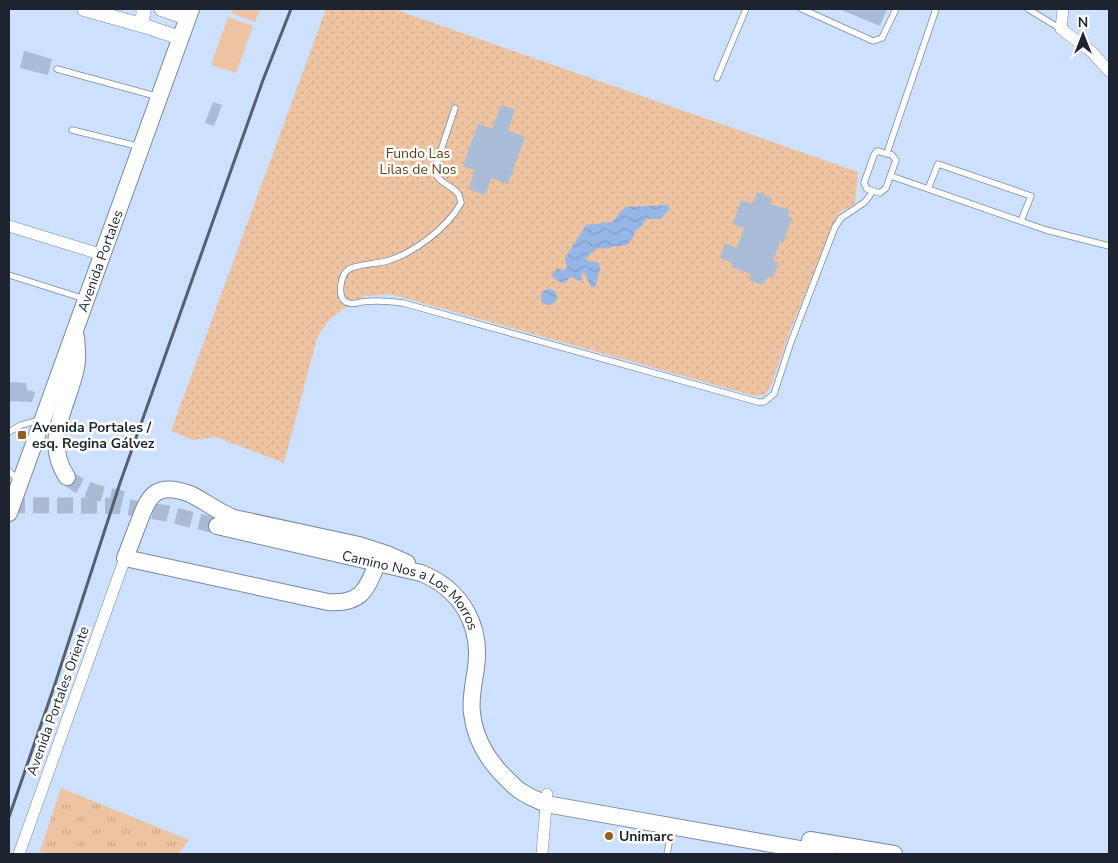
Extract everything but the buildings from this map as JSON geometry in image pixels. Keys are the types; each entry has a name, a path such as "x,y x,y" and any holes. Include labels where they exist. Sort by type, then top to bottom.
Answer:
{"main road":[{"name":"Avenida Portales","path":"9,513 12,480 42,419 76,330 189,14"},
{"path":"67,477 57,456 55,440 76,366 76,330"},
{"path":"378,564 370,583 362,594 352,600 337,603 125,558 145,503 156,492 174,489 190,495 234,518 370,548 397,558 421,573"},
{"name":"Camino Nos a Los Morros","path":"217,526 421,573 436,579 451,590 469,615 475,633 477,654 471,701 474,724 480,743 487,756 505,777 546,799 672,826 828,854"},
{"name":"Camino Nos a Los Morros","path":"546,799 894,854"}],"street":[{"path":"84,9 134,22 180,38"},
{"path":"134,22 139,22 142,19 144,13 142,9"},
{"path":"161,9 189,14"},
{"path":"1063,9 1061,29 1092,52 1109,71"},
{"path":"9,226 103,255"},
{"name":"Avenida Portales Oriente","path":"19,854 125,558"},
{"path":"542,854 546,799"}],"lane":[{"path":"717,78 746,9"},
{"path":"802,9 873,41 882,38 896,9"},
{"path":"887,153 936,9"},
{"path":"1028,9 1061,29"},
{"path":"57,70 159,97"},
{"path":"455,108 434,168 438,178 459,195 461,203 443,226 410,251 387,261 350,268 342,276 340,282 343,299 353,304 385,300 403,303 758,402 764,402 774,394 790,342 835,227 841,218 866,202 873,191"},
{"path":"72,130 141,147"},
{"path":"879,151 893,156 896,160 891,176 884,191 880,193 867,189 864,185 875,153 879,151"},
{"path":"928,189 938,164 1031,196 1021,221"},
{"path":"891,176 1046,230 1109,246"},
{"path":"9,275 86,300"},
{"path":"9,432 42,419"},
{"path":"667,854 672,826"}],"green space":[{"path":"232,9 260,9 255,22 231,13"},
{"name":"Fundo Las Lilas de Nos","path":"326,9 394,9 858,172 855,204 839,213 833,225 788,336 771,386 765,395 755,396 390,294 365,296 343,309 328,321 317,338 284,463 216,437 193,440 171,431"},
{"path":"228,17 253,26 236,73 211,65"},
{"path":"61,788 189,840 178,854 39,854"}],"water":[{"path":"668,205 670,209 660,219 646,219 642,226 635,231 629,243 621,246 598,248 585,258 586,260 599,263 600,269 595,287 591,287 584,272 581,273 582,280 579,281 571,277 563,284 551,276 557,269 564,270 567,268 565,258 586,225 612,222 625,207"},
{"path":"549,289 557,297 549,305 541,297"}],"tunnel":[{"path":"67,477 86,489 123,499"},
{"path":"9,505 120,506 165,513 217,526"}],"railway":[{"path":"9,817 54,687 120,483 263,80 291,9"}],"place":[{"name":"Avenida Portales / esq. Regina Gálvez","path":"22,435"},
{"name":"Unimarc","path":"609,836"}]}
